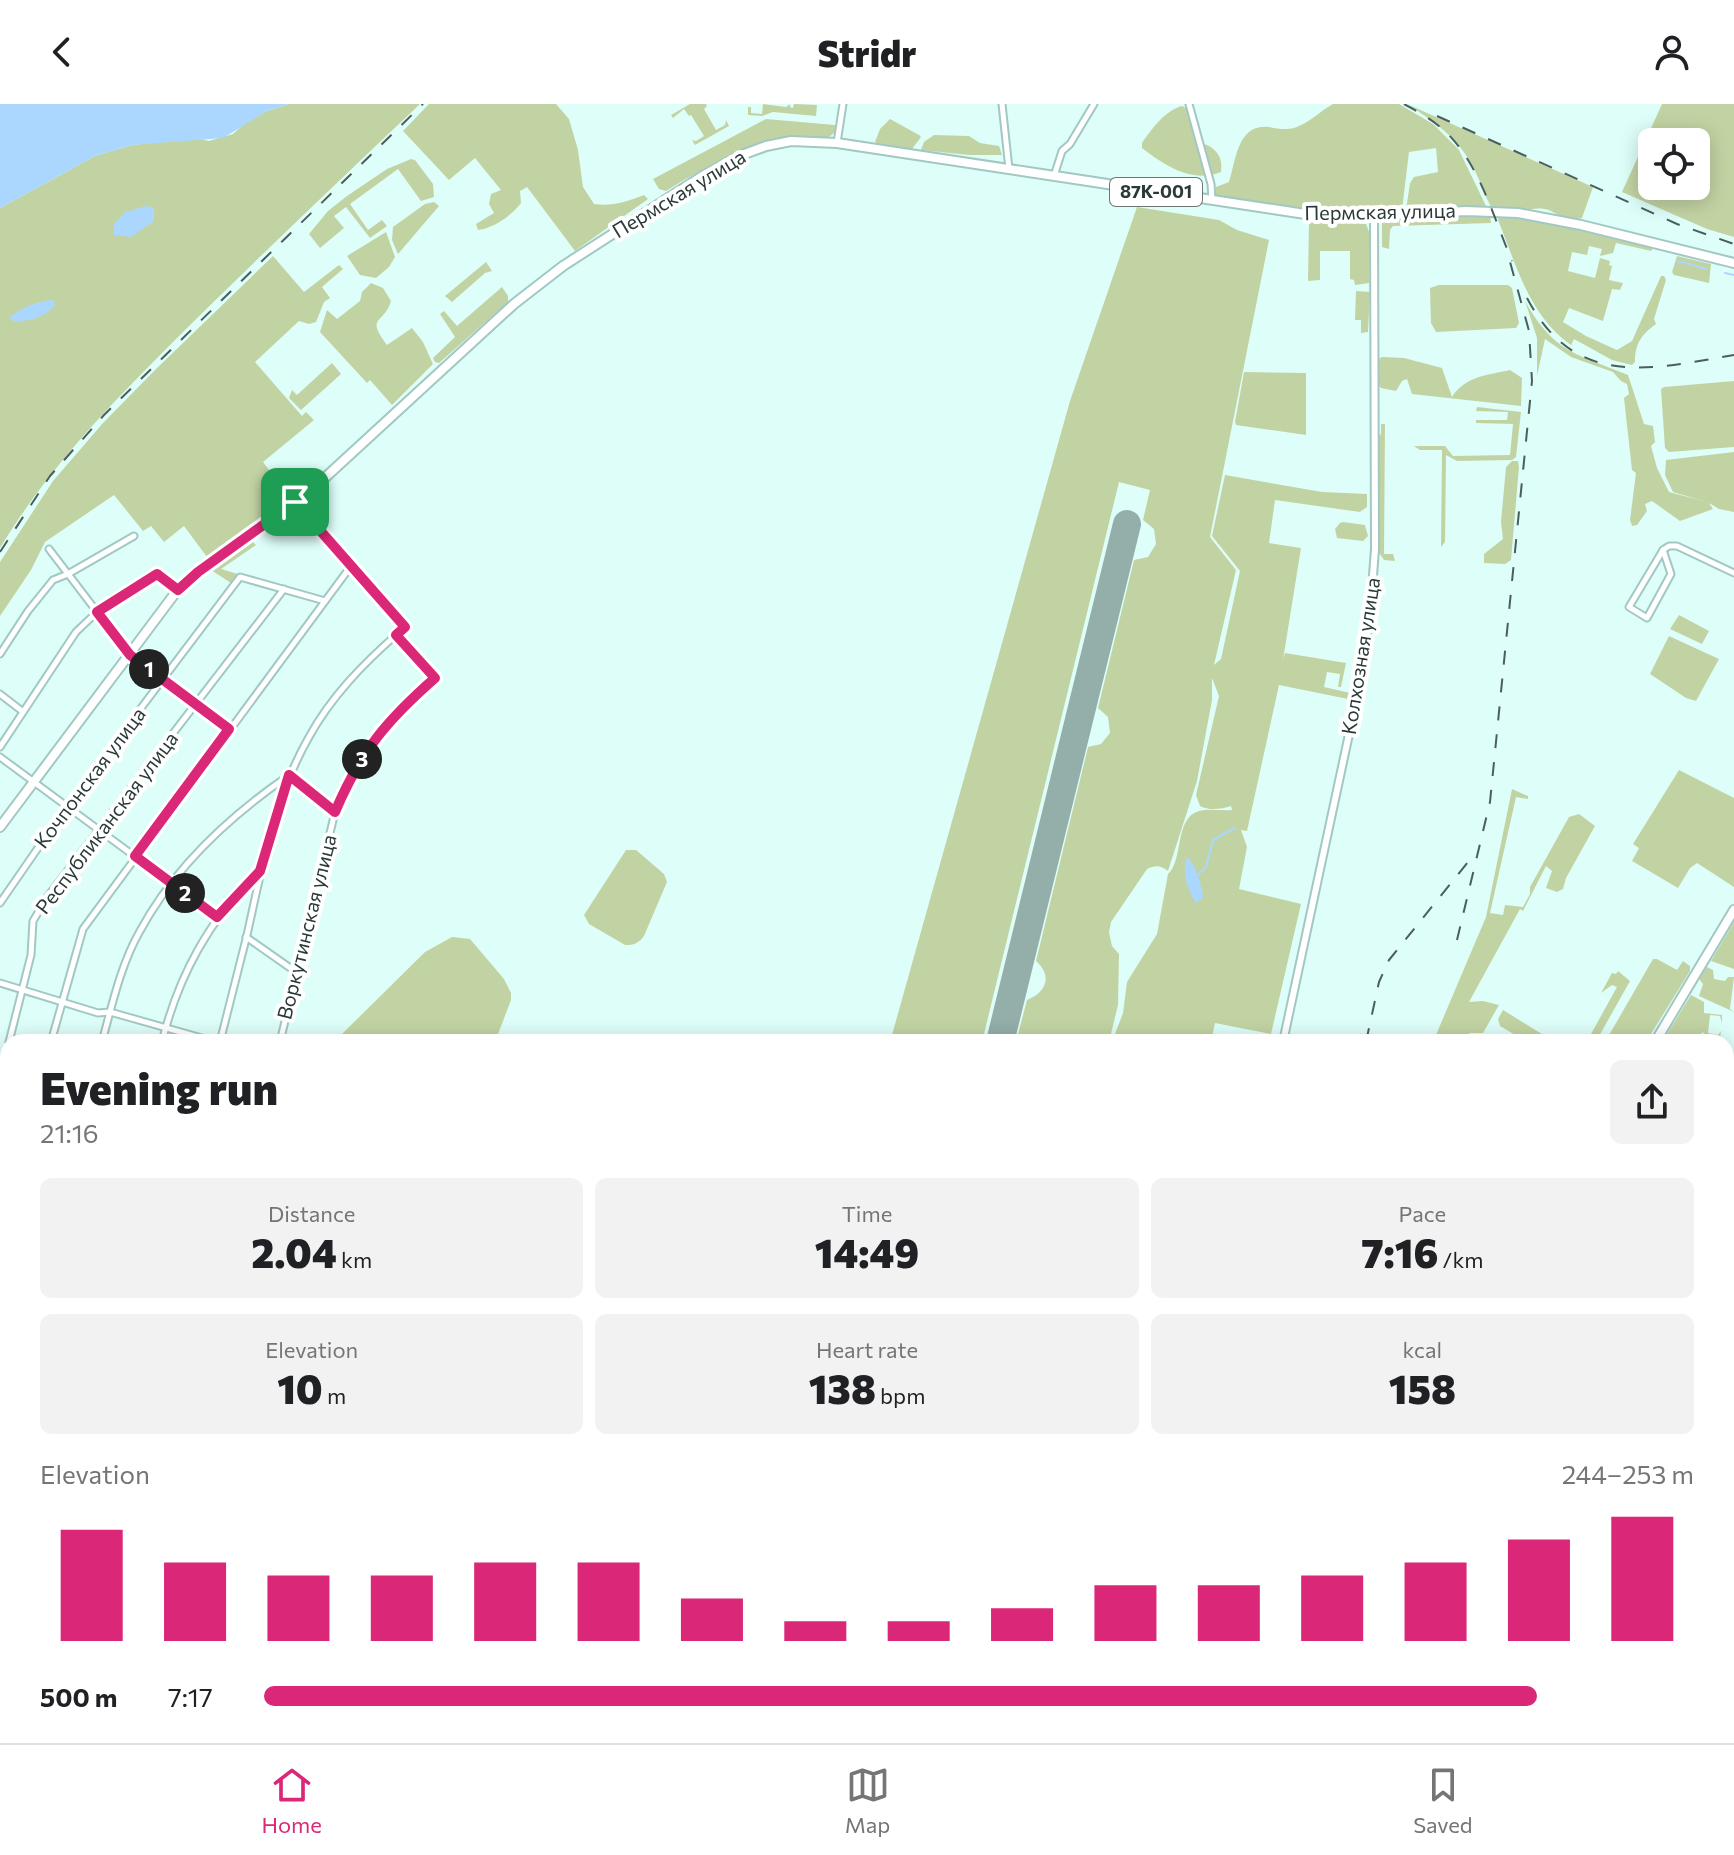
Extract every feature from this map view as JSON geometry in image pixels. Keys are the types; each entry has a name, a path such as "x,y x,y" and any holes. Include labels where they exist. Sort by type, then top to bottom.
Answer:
{"main road":[{"name":"Пермская улица","path":"0,827 178,590 198,572 343,463 517,301 595,244 694,181 739,156 766,146 791,141 837,143 1312,215 1374,216 1466,211 1518,213 1581,225 1734,263"},
{"path":"1660,1034 1734,910"}],"street":[{"path":"837,143 843,104"},
{"path":"1002,104 1009,169"},
{"path":"1054,177 1062,151 1070,144 1094,104"},
{"path":"1189,104 1211,184 1212,201"},
{"name":"Колхозная улица","path":"1285,1034 1360,683 1370,615 1375,562 1374,216"},
{"path":"220,1034 260,871 289,775 330,704 361,666 405,627 295,502"},
{"path":"0,654 53,580 134,536"},
{"path":"1663,550 1671,574 1647,618 1629,607 1663,550 1669,546 1677,546 1734,573"},
{"path":"49,549 130,655 229,729"},
{"path":"53,1034 83,929 351,566"},
{"path":"0,747 65,646 97,612 157,574 178,590"},
{"name":"Кочпонская улица","path":"0,903 67,806 240,577 284,589"},
{"path":"284,589 325,601"},
{"name":"Республиканская улица","path":"11,1034 31,955 33,921 48,896 284,589"},
{"name":"Воркутинская улица","path":"282,1034 335,812 372,741 398,711 435,678 396,635"},
{"path":"0,694 22,711"},
{"path":"0,757 217,917"},
{"path":"289,775 335,812"},
{"path":"104,1034 139,932 173,884 209,840 233,817 289,775"},
{"path":"164,1034 178,988 217,917 260,871"},
{"path":"246,937 296,972"},
{"path":"0,983 98,1013 110,1012 190,1034"}],"green space":[{"path":"289,104 420,104 213,302 109,408 40,489 0,548 0,208 95,156 132,145 196,138 209,141 233,134 246,122"},
{"path":"429,104 556,104 569,119 578,150 583,187 594,204 613,204 644,195 648,199 575,251 527,187 520,191 521,203 512,212 496,224 478,230 476,224 494,213 489,204 491,194 501,190 475,158 449,180 403,131"},
{"path":"690,104 706,104 704,109 716,130 725,125 726,120 729,126 695,145 692,140 704,136 691,115 684,109 673,118 671,115"},
{"path":"763,104 786,107 790,104 793,108 794,104 817,105 816,116 773,112 762,116 748,115 748,107 751,107 751,113 762,114"},
{"path":"1333,104 1399,104 1433,124 1459,150 1487,208 1406,210 1410,183 1414,177 1438,172 1436,148 1409,152 1402,210 1346,212 1301,209 1216,197 1216,187 1229,182 1240,144 1251,131 1259,127 1297,127"},
{"path":"1407,104 1593,187 1582,218 1565,218 1544,209 1491,207 1469,160 1455,141"},
{"path":"1662,104 1734,104 1734,237 1707,229 1640,200 1710,200 1710,128 1651,128"},
{"path":"1182,106 1186,108 1197,142 1212,148 1219,156 1221,172 1200,176 1179,171 1142,148 1142,143 1159,121"},
{"path":"766,119 835,125 835,132 828,138 804,137 762,143 724,158 666,191 659,189 653,179"},
{"path":"890,119 921,137 912,149 883,147 875,142 880,129"},
{"path":"934,135 969,136 980,143 999,146 1002,155 921,150 924,142"},
{"path":"1638,157 1638,199 1622,192"},
{"path":"411,159 433,184 434,197 421,201 398,169 350,204 368,230 382,220 387,226 370,238 346,207 334,216 344,228 320,248 309,234 328,211 387,169"},
{"path":"434,202 439,206 398,254 392,240 393,227 425,204"},
{"path":"1137,207 1219,220 1237,230 1269,240 1210,537 1236,570 1214,665 1221,659 1240,571 1212,536 1225,475 1322,492 1367,494 1367,507 1360,512 1275,500 1269,543 1301,548 1283,660 1285,653 1346,663 1341,687 1338,687 1340,674 1327,672 1324,687 1353,696 1348,707 1348,699 1279,685 1247,831 1241,830 1247,847 1239,889 1301,904 1271,1034 1215,1023 1213,1034 1115,1034 1123,1013 1127,982 1157,934 1168,874 1176,859 1186,822 1199,811 1232,810 1231,806 1208,809 1200,806 1196,795 1219,696 1212,678 1212,700 1197,781 1168,871 1158,866 1147,869 1111,922 1109,932 1112,946 1119,954 1118,1005 1111,1034 1018,1034 1027,1000 1039,993 1045,984 1044,972 1036,961 1088,747 1101,744 1110,733 1108,717 1098,708 1134,560 1148,557 1156,544 1154,529 1143,520 1150,490 1119,482 984,1034 892,1034 1070,401"},
{"path":"1488,214 1491,223 1393,226 1389,249 1382,247 1382,223 1387,219"},
{"path":"1500,215 1544,220 1545,224 1558,223 1654,247 1651,251 1616,243 1613,253 1600,256 1602,249 1589,246 1587,255 1572,252 1568,271 1595,278 1600,258 1610,261 1609,280 1623,283 1620,290 1612,289 1603,321 1569,308 1563,322 1617,350 1632,341 1661,276 1664,276 1666,280 1654,319 1656,324 1640,340 1632,365 1612,360 1574,339 1571,345 1544,319 1518,271 1498,220"},
{"path":"1309,222 1366,224 1370,234 1369,283 1355,285 1354,280 1350,279 1350,251 1320,251 1320,280 1308,281"},
{"path":"386,232 395,257 389,267 376,278 360,275 347,256"},
{"path":"273,256 304,292 339,265 343,269 322,287 330,298 324,302 316,322 309,324 299,321 255,362 302,416 306,412 314,420 263,462 290,498 207,557 184,526 164,542 151,526 143,531 114,495 45,542 31,570 0,616 0,562 53,481 103,423"},
{"path":"1677,256 1711,264 1709,283 1674,275 1672,272"},
{"path":"486,262 492,271 485,273 452,302 445,296"},
{"path":"371,283 383,288 391,301 377,324 387,345 412,328 423,342 433,364 392,405 320,332 327,310 337,319 360,301 362,292"},
{"path":"1439,285 1508,285 1512,288 1519,323 1516,328 1436,332 1431,323 1430,288"},
{"path":"502,287 508,302 439,363 435,362 433,358 455,337 440,314 444,311 457,326"},
{"path":"1356,291 1370,292 1368,332 1361,333 1361,320 1355,320"},
{"path":"1525,301 1546,332 1568,350 1628,375 1644,424 1653,426 1655,442 1651,446 1657,468 1669,492 1703,501 1673,492 1665,475 1666,460 1734,452 1734,512 1709,503 1713,509 1680,521 1652,501 1645,504 1647,511 1637,525 1632,526 1630,520 1636,473 1632,470 1624,398 1629,394 1627,384 1613,372 1571,357 1545,339 1537,376 1537,338"},
{"path":"1382,357 1404,358 1442,368 1452,397 1470,381 1510,370 1522,378 1521,406 1412,394 1407,379 1396,391 1381,388 1377,384 1377,360"},
{"path":"332,363 341,374 301,410 289,398 292,390 297,395"},
{"path":"1244,372 1306,373 1306,435 1236,425"},
{"path":"1734,381 1734,447 1669,452 1665,448 1661,389"},
{"path":"1477,407 1521,412 1516,457 1512,460 1457,461 1446,455 1445,542 1441,547 1442,450 1420,450 1414,446 1445,446 1453,456 1510,455 1513,424 1476,423 1476,420 1507,420 1508,412 1476,411"},
{"path":"1381,424 1385,424 1384,554 1393,554 1395,561 1384,560 1378,551 1377,438 1381,434"},
{"path":"1512,461 1518,461 1519,467 1511,560 1505,564 1484,563 1484,554 1503,539 1501,522 1506,467"},
{"path":"1343,522 1365,525 1368,536 1363,541 1337,538 1335,529"},
{"path":"251,540 256,545 221,569 238,574 231,583 211,570 207,571"},
{"path":"1679,615 1709,631 1702,644 1670,629"},
{"path":"1669,636 1719,659 1696,701 1686,698 1650,674"},
{"path":"1679,770 1734,798 1734,887 1697,863 1690,868 1678,888 1632,861 1639,848 1633,844"},
{"path":"1512,789 1528,796 1528,799 1516,797 1490,913 1503,915 1505,905 1523,907 1530,887 1569,817 1579,814 1595,826 1563,889 1557,892 1546,888 1552,871 1546,866 1523,911 1520,909 1469,1002 1499,1005 1483,1033 1436,1034 1486,917"},
{"path":"626,850 636,850 664,874 667,882 644,936 636,944 625,945 589,924 584,915"},
{"path":"1734,922 1734,969 1711,961"},
{"path":"452,937 470,939 504,979 511,993 498,1034 342,1034 425,952"},
{"path":"1653,959 1677,970 1683,961 1690,966 1690,971 1651,1034 1610,1034"},
{"path":"1707,967 1713,970 1714,979 1725,981 1728,977 1734,977 1730,1009 1734,1012 1699,996 1703,984 1699,979"},
{"path":"1618,971 1630,981 1600,1034 1591,1034 1617,987 1612,985 1601,993 1612,973"},
{"path":"1691,995 1704,1002 1704,1013 1722,1015 1722,1023 1720,1016 1710,1015 1708,1033 1713,1034 1667,1034"},
{"path":"1503,1010 1542,1034 1514,1034 1500,1026 1498,1019"}],"water":[{"path":"0,104 289,104 267,111 223,138 132,145 95,156 0,208"},
{"path":"146,206 154,208 154,221 131,237 114,235 114,224 125,212"},
{"path":"54,300 55,305 37,318 15,322 9,318 30,305"},
{"path":"1187,857 1200,881 1203,897 1196,903 1186,881"}],"waterway":[{"path":"1677,261 1707,269"},
{"path":"1725,273 1734,275"},
{"path":"1197,876 1206,867 1213,840 1235,828"}],"runway":[{"path":"1002,1034 1127,524"}],"railway":[{"path":"0,552 50,476 104,415 423,104"},
{"path":"1404,104 1446,132 1458,145 1485,193 1512,261"},
{"path":"1437,116 1677,224 1734,244"},
{"path":"1457,940 1490,802 1532,381 1529,331 1507,251"},
{"path":"1527,298 1546,327 1568,348 1592,360 1617,366 1645,367 1734,355"},
{"path":"1368,1034 1379,982 1389,960 1472,857"}],"route":[{"path":"295,502 405,627 396,635 435,678 398,711 372,741 335,812 289,775 260,871 217,917 135,856 229,729 130,655 97,612 157,574 178,590 191,577 295,502"}]}
